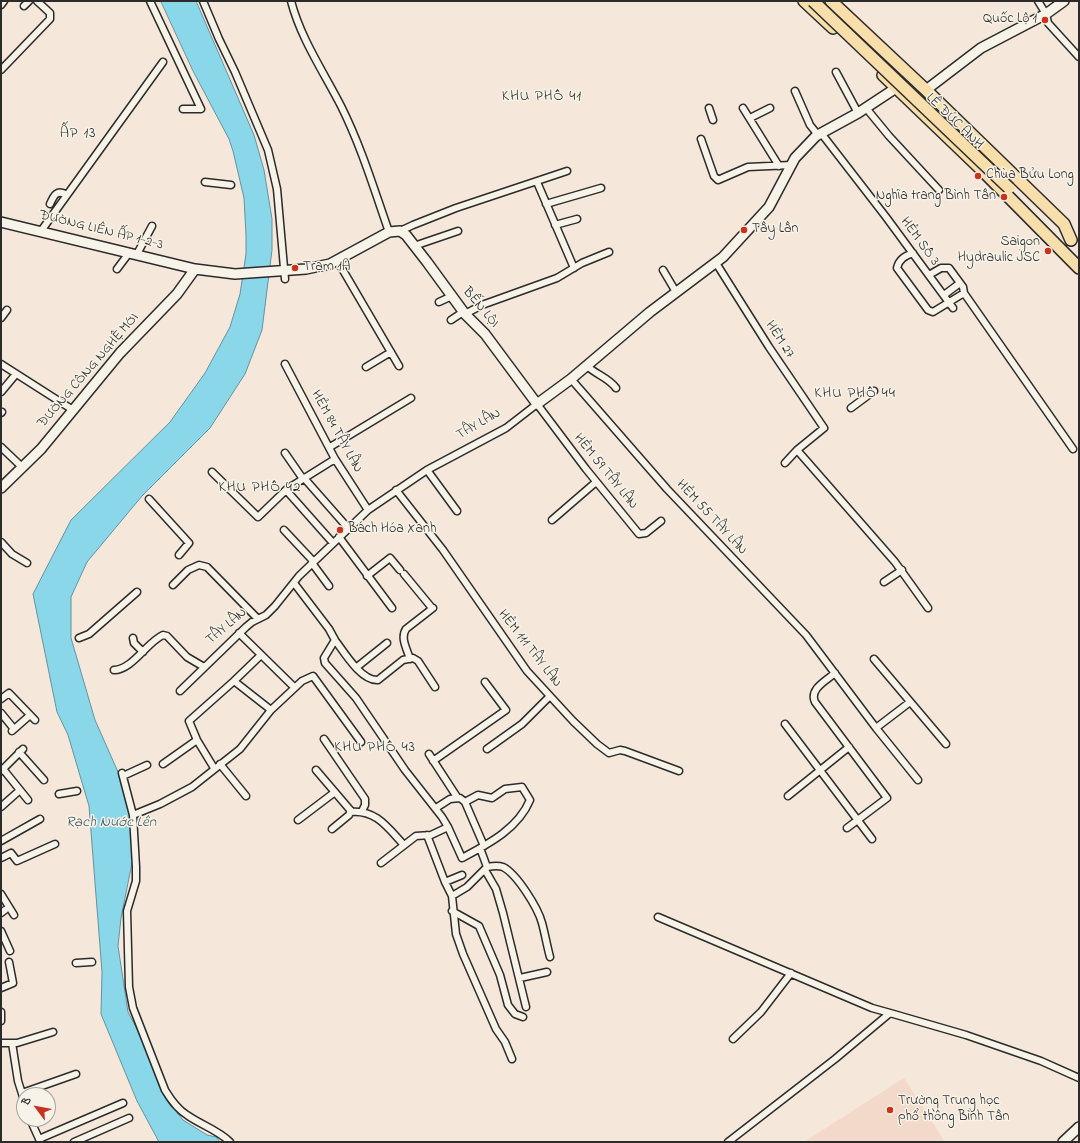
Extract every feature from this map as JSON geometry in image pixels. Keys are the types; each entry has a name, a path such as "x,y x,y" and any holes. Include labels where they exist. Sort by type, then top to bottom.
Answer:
{"highway":[{"name":"LÊ ĐỨC ANH","path":"804,1 929,119 1079,268"},
{"path":"813,1 1012,188"},
{"path":"822,1 1012,188"},
{"name":"LÊ ĐỨC ANH","path":"831,1 896,61 1064,224 1077,245"},
{"path":"882,74 888,75 893,73 896,68 896,61"},
{"path":"896,88 926,90"},
{"path":"929,119 926,112 931,105 935,104 944,107"},
{"name":"LÊ ĐỨC ANH","path":"1012,188 1050,225 1079,258"},
{"name":"LÊ ĐỨC ANH","path":"1050,225 1077,245"}],"street":[{"path":"1,5 4,1"},
{"path":"24,6 29,1"},
{"path":"2,67 50,19 50,13 37,1"},
{"path":"150,1 201,109 183,109"},
{"path":"203,1 219,39 236,72 268,150 277,189 285,274"},
{"path":"291,1 310,50 341,106 366,165 389,232 400,231 456,208 567,171"},
{"path":"1038,1 1046,14 1048,23 1079,57"},
{"path":"926,90 981,48 1046,14 1064,1"},
{"path":"41,231 163,62"},
{"path":"836,72 862,110 889,136 939,190"},
{"name":"TÂY LÂN","path":"180,691 239,633 275,606 313,562 368,510 427,470 506,428 571,379 586,365 676,292 716,263 735,245 769,207 791,165 801,151 820,134 862,110 896,88"},
{"name":"HẺM SỐ 3","path":"795,91 810,125 820,134 913,253 951,306"},
{"path":"709,108 713,120"},
{"path":"743,108 779,166"},
{"path":"750,118 770,108"},
{"path":"701,139 714,176 718,180 748,167 791,165"},
{"path":"205,182 231,185"},
{"path":"537,182 574,268"},
{"path":"546,204 601,188"},
{"path":"50,204 54,195 62,192 67,195"},
{"path":"555,225 577,219"},
{"name":"ĐƯỜNG LIÊN ẤP 1-2-3","path":"1,222 195,269 240,274 273,271 285,274 306,269 337,260 389,232"},
{"path":"117,269 133,253 152,226"},
{"name":"BẾN LỘI","path":"400,231 414,246 464,313 485,334 537,404"},
{"path":"414,246 458,231"},
{"path":"451,320 482,305 558,278 574,268 609,252"},
{"path":"913,253 904,257 899,262 897,268 928,310 933,312 951,306 964,293"},
{"path":"337,260 399,366"},
{"name":"HẺM 27","path":"716,263 769,347 824,428 797,450"},
{"path":"929,275 941,268 949,268 963,287 964,293 1073,449"},
{"name":"ĐƯỜNG CÔNG NGHỆ MỚI","path":"1,488 41,449 120,353 177,294 195,269"},
{"path":"663,270 676,292"},
{"path":"944,295 960,284"},
{"path":"439,302 452,296"},
{"path":"1,318 7,310"},
{"path":"366,367 391,352"},
{"path":"1,364 73,410"},
{"name":"HẺM 84 TÂY LÂN","path":"285,364 335,459 368,510"},
{"path":"586,365 594,373 611,381 616,388"},
{"path":"2,389 16,374"},
{"name":"HẺM 55 TÂY LÂN","path":"571,379 668,489 806,635 876,728 918,780"},
{"path":"850,408 874,391"},
{"path":"330,447 411,398"},
{"name":"HẺM 59 TÂY LÂN","path":"537,404 596,482 639,534 646,533 660,521"},
{"path":"1,447 22,467"},
{"path":"784,463 797,450 856,515 902,570 928,608"},
{"path":"285,453 304,478 348,528"},
{"path":"212,472 258,517 286,490 335,459"},
{"path":"427,470 457,511"},
{"path":"552,520 596,482"},
{"path":"286,490 333,542"},
{"name":"HẺM 111 TÂY LÂN","path":"396,490 443,550 527,670 596,744 609,753 620,750 625,751 679,771"},
{"path":"149,499 189,543 179,555"},
{"path":"284,530 313,562 329,586"},
{"path":"339,537 392,608"},
{"path":"1,542 12,554 26,563"},
{"path":"368,576 390,558 432,608 403,633 403,640 410,659"},
{"path":"174,585 188,570 199,565 207,567 258,619"},
{"path":"884,582 902,570"},
{"path":"294,583 364,677 372,680 378,680 404,660 410,659 418,661 435,687"},
{"path":"79,638 89,634 137,592"},
{"path":"239,633 294,688"},
{"path":"114,670 119,670 163,635 166,636 187,657 204,667"},
{"path":"133,638 134,642 143,652"},
{"path":"335,640 324,658 325,663 356,698 405,770 436,808 448,827 462,858 482,847 518,821 525,812 530,800 522,787 505,789 492,798 478,795 465,802"},
{"path":"357,667 387,643"},
{"path":"214,768 197,740 189,721 261,655"},
{"path":"874,659 946,744"},
{"path":"835,674 816,688 813,698 887,798 847,828"},
{"path":"133,815 177,796 192,787 214,768 240,749 271,710 294,688 309,677 313,676 361,742"},
{"path":"234,681 271,710"},
{"path":"434,761 506,710 485,682"},
{"path":"1,700 9,693 29,716 35,720"},
{"path":"487,749 522,724 550,696"},
{"path":"876,728 910,702"},
{"path":"2,715 13,730 29,716"},
{"path":"785,724 872,839"},
{"path":"324,739 365,799 365,805 362,811"},
{"path":"163,764 197,740"},
{"path":"788,796 849,747"},
{"path":"28,800 2,770 21,751 44,780"},
{"path":"429,754 457,797 465,802 482,847 486,869 496,890 522,978 526,1007"},
{"path":"220,764 246,796"},
{"path":"147,765 123,774 133,815 136,876 127,911 129,987 133,1008 164,1090 172,1102 187,1115 209,1127 230,1142"},
{"path":"316,770 350,812"},
{"path":"1,807 20,790"},
{"path":"59,794 77,791"},
{"path":"298,820 335,792"},
{"path":"436,808 450,799 457,797"},
{"path":"332,829 350,812 362,811 377,817 404,845"},
{"path":"1,841 40,819"},
{"path":"381,863 416,836 427,835 448,827"},
{"path":"427,835 452,896 452,911 456,934 463,954 496,1029 505,1042 512,1059"},
{"path":"1,858 11,853 17,861 55,844"},
{"path":"452,896 467,888 486,869 495,865 503,867 512,875 530,898 542,924 550,957"},
{"path":"445,882 462,875"},
{"path":"1,894 14,915"},
{"path":"452,911 479,926 500,975 508,1006 514,1014 523,1017"},
{"path":"658,917 872,1008 966,1035 1041,1061 1079,1078"},
{"path":"1,931 10,951"},
{"path":"1,988 14,983 9,962"},
{"path":"79,962 91,962"},
{"path":"522,978 547,972"},
{"path":"733,1039 761,1012 791,973"},
{"path":"1,1012 1,1021"},
{"path":"728,1142 836,1059 890,1013"},
{"path":"1,1043 12,1043 53,1032"},
{"path":"12,1043 15,1067 20,1087"},
{"path":"39,1087 76,1074"},
{"path":"34,1127 40,1140 123,1103"},
{"path":"74,1142 129,1118"},
{"path":"1063,1142 1079,1127"}],"shaded area":[{"name":"Trường Trung học phổ thông Bình Tân","path":"904,1078 945,1142 804,1142"}],"water":[{"name":"Rạch Nước Lên","path":"161,1 196,1 254,135 264,170 272,219 272,250 262,330 245,374 210,428 142,496 87,562 71,597 71,638 95,720 126,790 132,818 133,858 121,918 118,946 128,1012 147,1048 164,1095 183,1120 207,1135 216,1137 220,1142 159,1142 137,1101 101,1014 102,972 89,806 68,735 57,712 33,594 71,520 170,422 205,373 230,327 240,294 246,254 246,235 244,198 233,151 229,139 193,71"}],"place":[{"name":"Quốc Lộ 1","path":"1045,20"},
{"name":"Chùa Bửu Long","path":"978,176"},
{"name":"Nghĩa trang Bình Tân","path":"1004,197"},
{"name":"Tây Lân","path":"744,230"},
{"name":"Saigon Hydraulic JSC","path":"1048,251"},
{"name":"Trạm 1A","path":"295,268"},
{"name":"Bách Hóa Xanh","path":"340,530"},
{"name":"Trường Trung học phổ thông Bình Tân","path":"890,1110"}],"district":[{"name":"KHU PHỐ 41","path":"542,98"},
{"name":"ẤP 13","path":"78,135"},
{"name":"KHU PHỐ 44","path":"855,395"},
{"name":"KHU PHỐ 42","path":"260,489"},
{"name":"KHU PHỐ 43","path":"375,749"}]}
